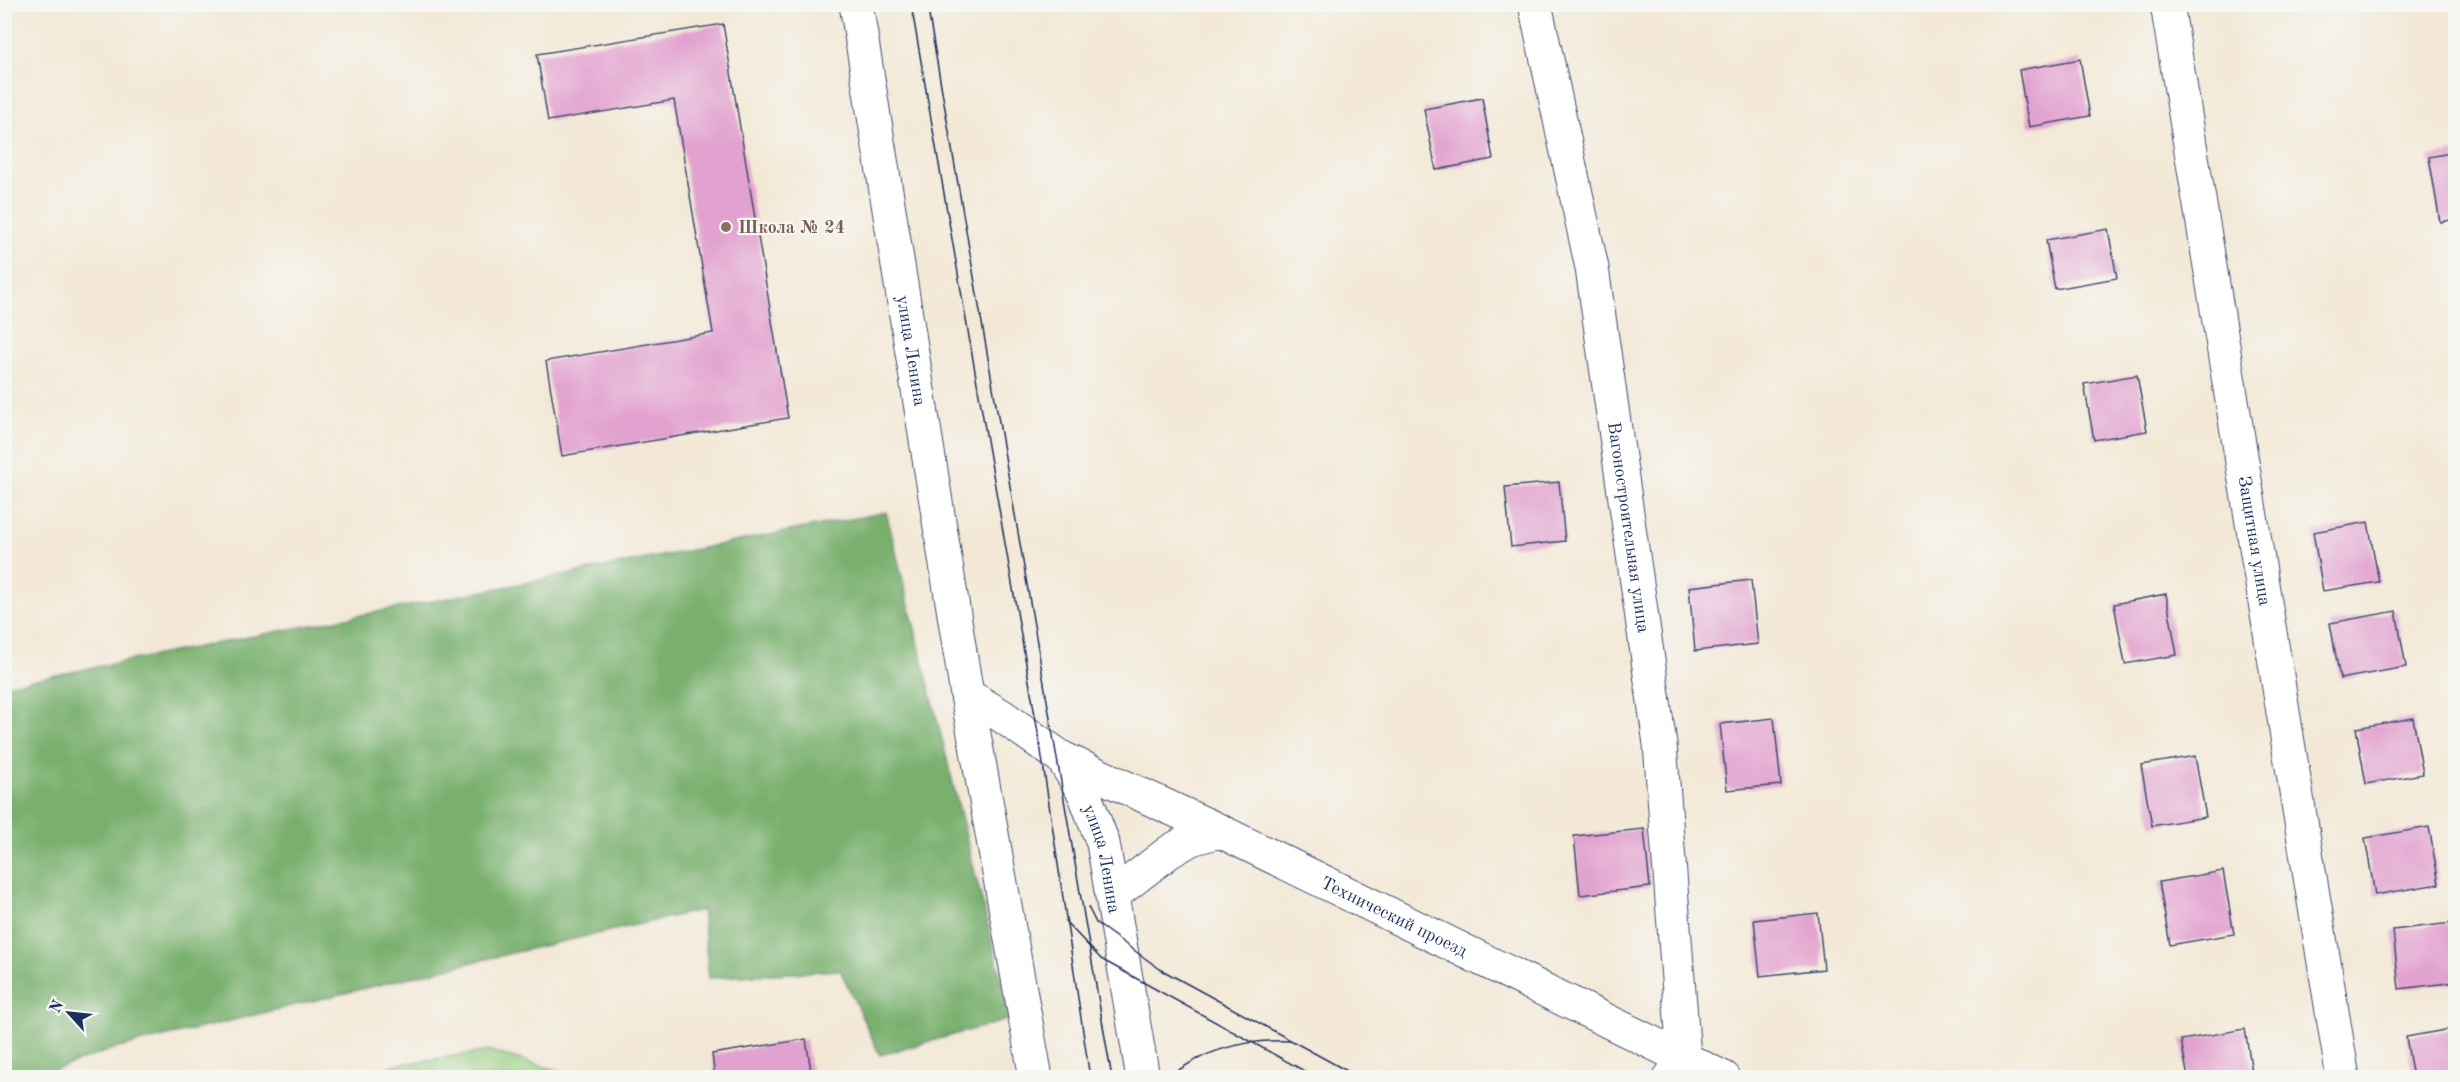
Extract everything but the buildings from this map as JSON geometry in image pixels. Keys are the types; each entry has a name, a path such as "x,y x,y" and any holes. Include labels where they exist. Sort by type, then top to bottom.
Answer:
{"street":[{"name":"улица Ленина","path":"856,4 967,695 1036,1077"},
{"name":"Вагоностроительная улица","path":"1535,4 1592,268 1658,732 1677,1067"},
{"name":"Защитная улица","path":"2167,4 2343,1077"},
{"name":"улица Ленина","path":"967,695 1002,716 1062,758 1084,793 1103,843 1143,1077"},
{"name":"Технический проезд","path":"1062,758 1220,831 1677,1067 1724,1077"},
{"path":"1112,896 1169,852 1191,839 1220,831"}],"green space":[{"path":"886,512 1011,1019 880,1055 840,970 709,978 702,910 477,961 110,1050 35,1077 5,1078 5,685"},
{"path":"490,1051 580,1077 372,1077 394,1065"}],"tram line":[{"path":"911,4 1040,744 1090,1078"},
{"path":"927,4 1112,1078"},
{"path":"1088,907 1096,923 1160,969 1360,1078"},
{"path":"1065,921 1101,959 1317,1078"},
{"path":"1168,1078 1196,1060 1226,1048 1257,1042 1290,1041"}],"place":[{"name":"Школа № 24","path":"726,227"}]}
